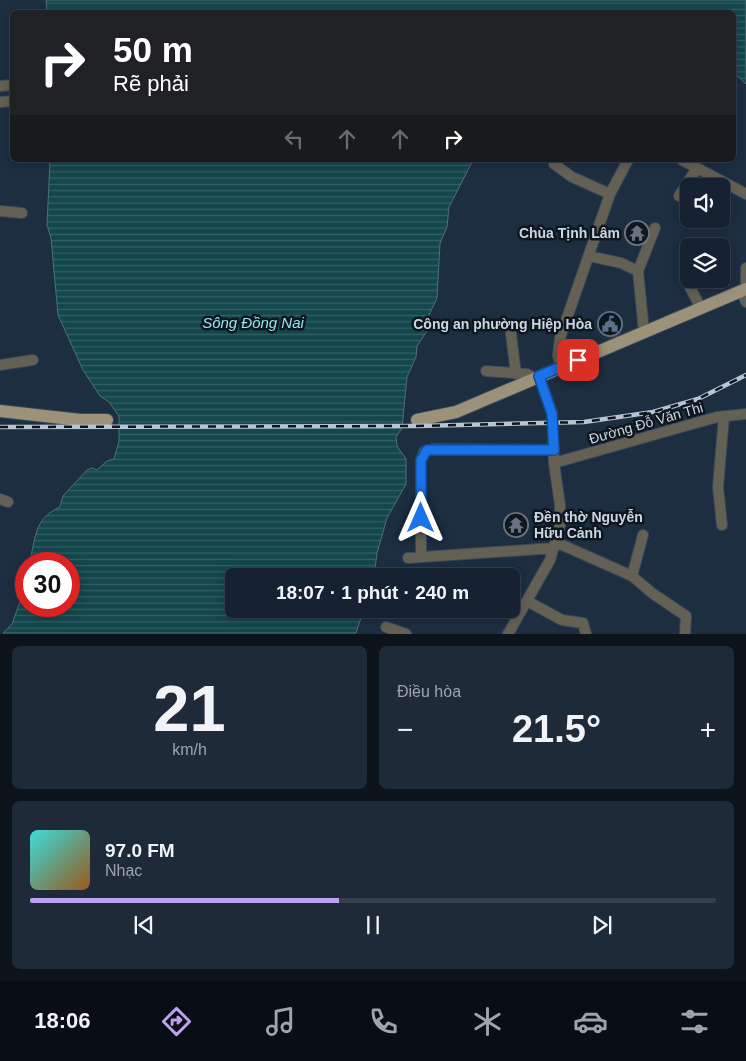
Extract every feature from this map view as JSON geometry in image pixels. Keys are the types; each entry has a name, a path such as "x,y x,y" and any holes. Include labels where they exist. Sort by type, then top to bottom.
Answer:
{"main road":[{"path":"418,418 440,417 701,308 745,293"},
{"path":"0,411 107,418"}],"street":[{"path":"561,367 558,355 560,338 610,194 627,162"},
{"path":"686,162 746,194"},
{"path":"554,164 572,177 610,194"},
{"path":"679,196 697,168"},
{"path":"0,210 22,213"},
{"path":"644,332 638,271 654,228"},
{"path":"589,256 621,263 638,271"},
{"path":"745,293 746,268"},
{"path":"690,288 701,308"},
{"path":"510,326 516,374"},
{"path":"0,365 33,360"},
{"path":"486,371 527,374 536,377 552,414 554,463 560,505 560,526 557,546 508,634"},
{"name":"Đường Đỗ Văn Thi","path":"554,463 724,416 746,414"},
{"path":"722,525 718,487 724,416"},
{"path":"421,557 421,460 424,452 433,449 554,450"},
{"path":"632,576 643,535"},
{"path":"408,558 557,546 632,576 652,593 683,613 686,619 685,634"},
{"path":"527,601 562,620 583,623 586,634"},
{"path":"386,627 406,634"}],"shaded area":[{"name":"Công an phường Hiệp Hòa","path":"614,312 622,337 610,343 600,316"}],"water":[{"path":"46,0 746,0 746,84 736,75 736,10 47,10"},
{"name":"Sông Đồng Nai","path":"50,162 472,162 449,207 447,227 440,243 437,298 429,315 427,331 417,346 416,357 407,377 402,428 396,437 397,446 406,459 406,484 387,518 377,553 375,568 225,568 225,618 361,618 356,633 3,633 12,624 15,616 80,617 80,552 32,552 37,531 45,517 60,507 63,496 87,470 92,468 97,470 107,461 114,459 119,441 119,416 109,402 100,396 83,370 58,315 51,238 47,225"}],"railway":[{"path":"0,427 418,426 584,422 653,412 698,399 746,375"}],"place":[{"name":"Chùa Tịnh Lâm","path":"637,233"},
{"name":"Công an phường Hiệp Hòa","path":"610,324"},
{"name":"Đền thờ Nguyễn Hữu Cảnh","path":"516,525"}],"route":[{"path":"421,518 421,460 422,454 427,450 554,450 552,414 539,376 578,360"}]}
